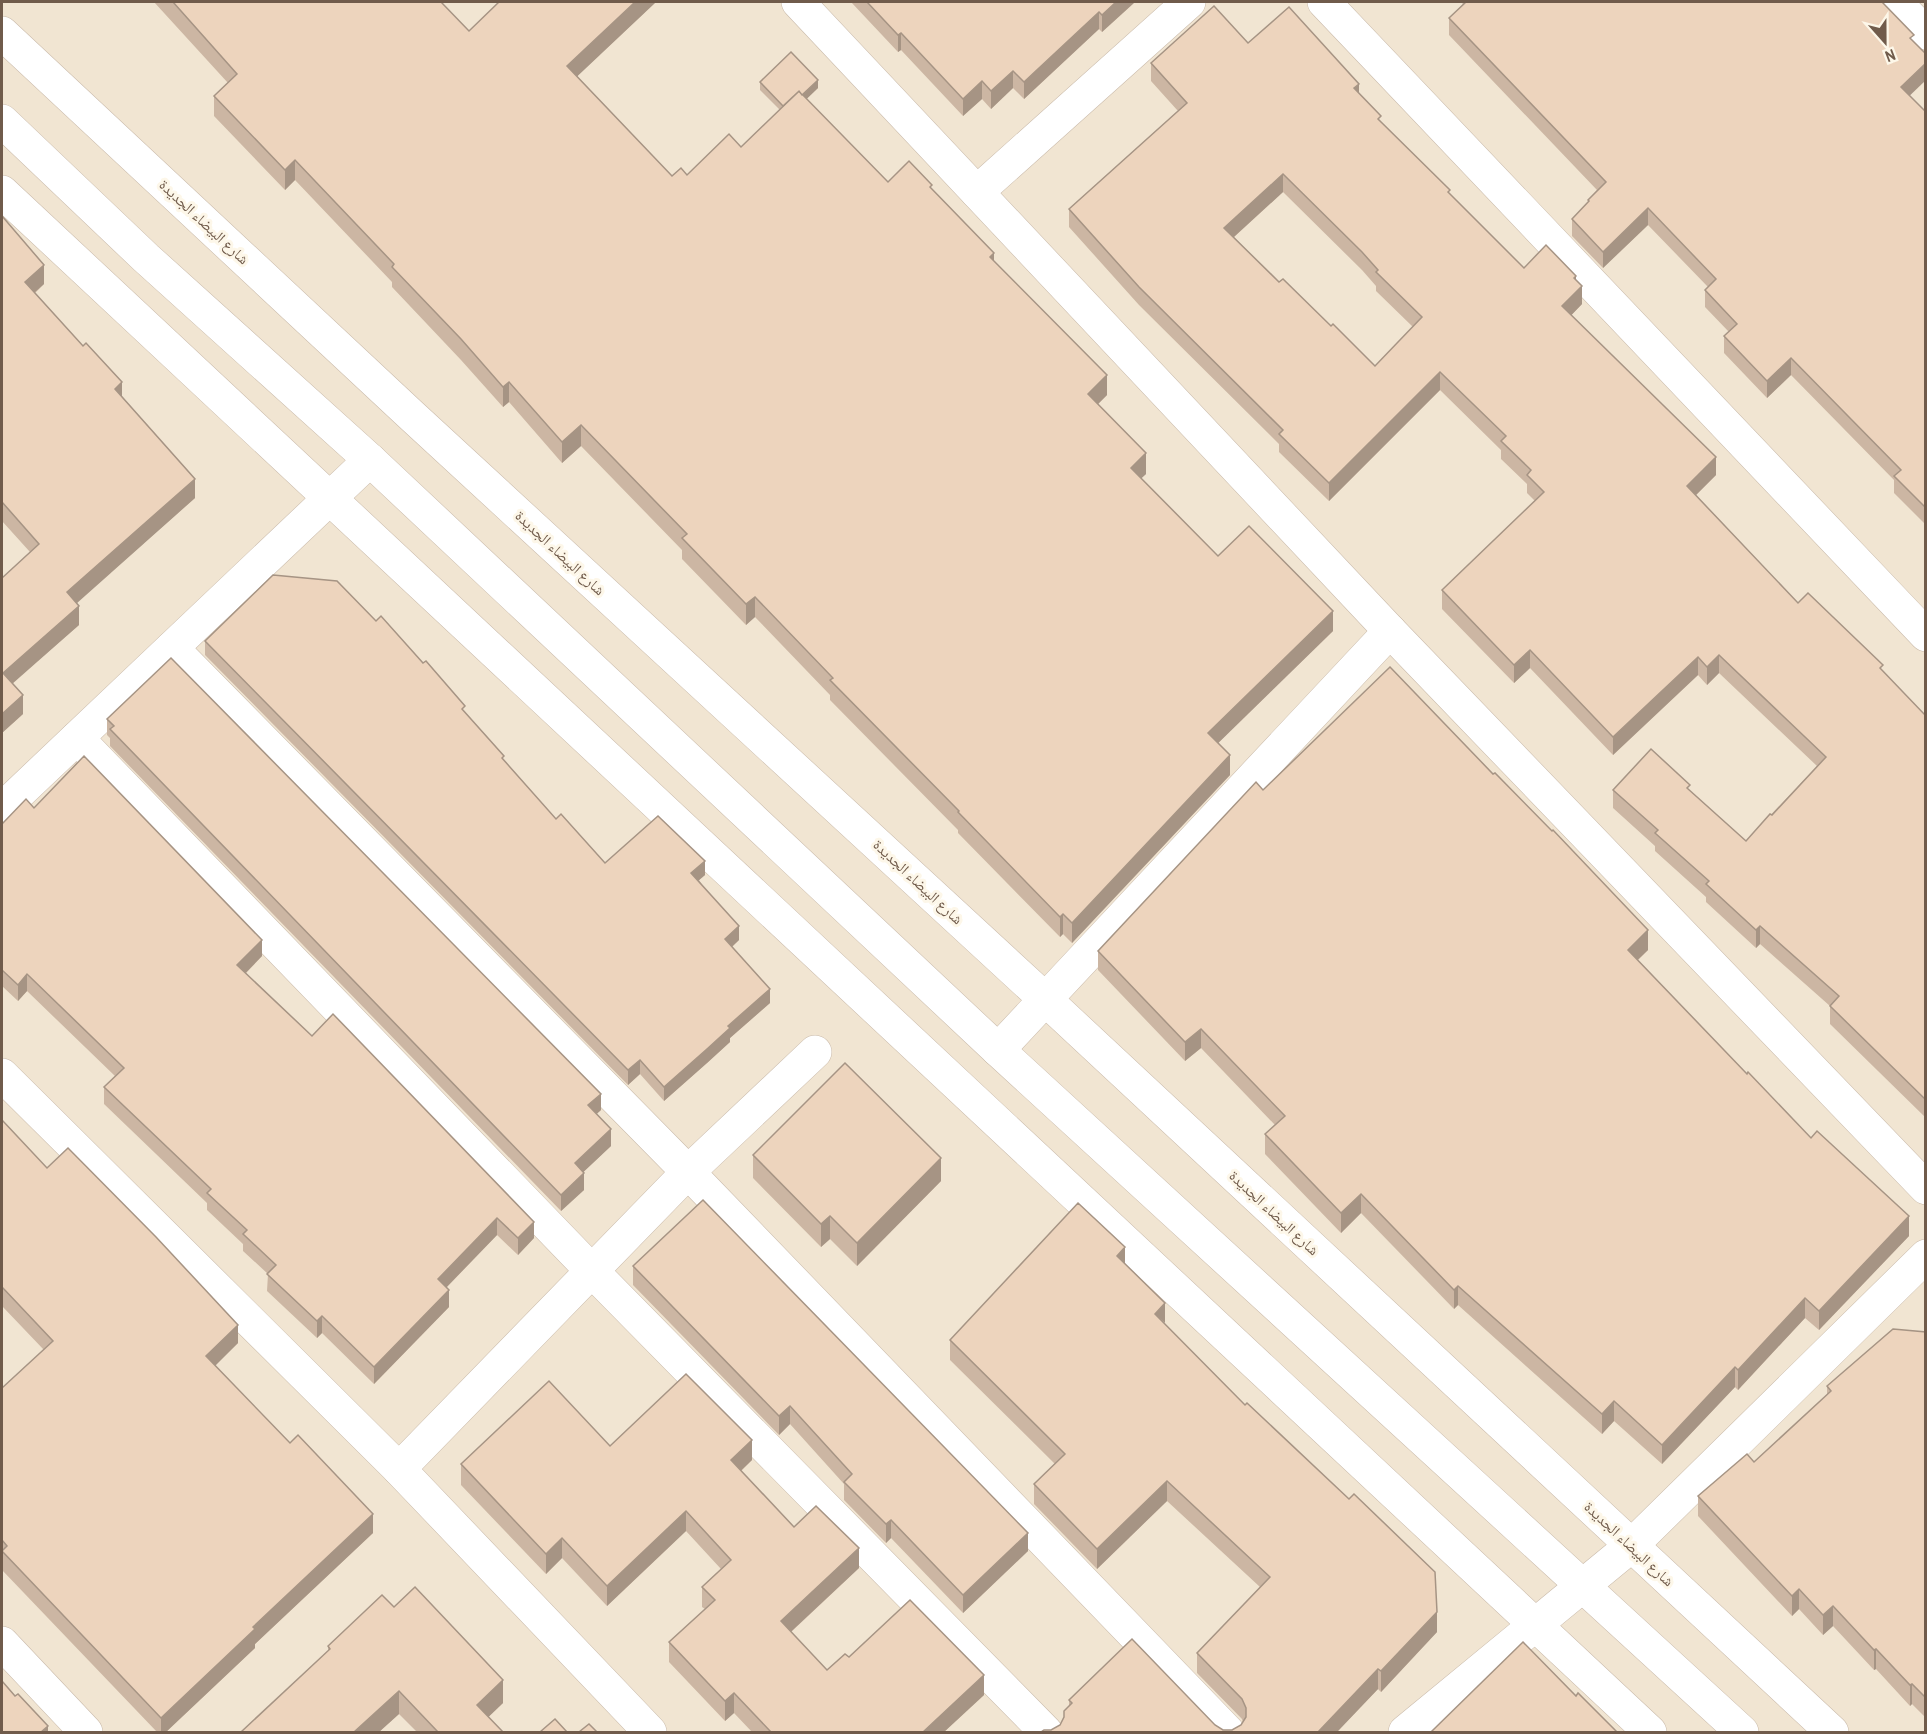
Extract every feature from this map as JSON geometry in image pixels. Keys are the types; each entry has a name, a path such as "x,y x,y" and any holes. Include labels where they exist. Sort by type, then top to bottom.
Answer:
{"street":[{"path":"798,2 1390,632 1926,1188"},
{"path":"977,192 1189,2"},
{"path":"1323,2 1926,635"},
{"path":"1895,2 1926,33"},
{"name":"شارع البيضاء الجديدة","path":"2,33 1832,1732"},
{"path":"2,121 146,258 370,460 998,1050 1742,1732"},
{"path":"2,192 1650,1732"},
{"path":"2,810 370,460"},
{"path":"998,1050 1390,632"},
{"path":"172,648 688,1172 1228,1732"},
{"path":"77,738 591,1270 1046,1732"},
{"path":"399,1469 688,1172 816,1052"},
{"path":"2,1076 399,1469 650,1732"},
{"path":"1405,1732 1631,1546 1926,1256"},
{"path":"2,1643 86,1732"}],"shaded area":[{"path":"2,2 1925,2 1925,1732 2,1732"}],"building":[{"path":"173,2 441,2 469,31 499,2 635,2 567,66 672,176 681,168 687,175 729,134 741,147 799,91 888,182 909,161 932,185 930,187 994,253 990,257 1107,375 1088,394 1146,453 1131,468 1218,556 1249,526 1333,611 1208,733 1230,755 1072,923 1063,914 1060,917 830,680 833,678 755,597 746,604 682,538 687,534 581,425 562,442 509,382 503,387 392,267 394,264 295,160 285,170 214,96 237,74"},
{"path":"867,2 1116,2 1102,15 1099,12 1024,82 1013,71 991,91 982,81 963,99 901,33 898,35"},
{"path":"1466,2 1882,2 1914,35 1910,38 1926,54 1926,63 1901,87 1926,112 1926,508 1894,476 1901,470 1791,358 1767,381 1724,336 1737,324 1705,290 1716,279 1648,208 1603,252 1572,219 1606,182 1449,18"},
{"path":"1214,6 1248,43 1289,7 1359,84 1354,88 1381,116 1378,119 1524,268 1546,245 1576,276 1574,278 1582,286 1562,306 1716,457 1687,486 1798,603 1808,593 1883,665 1880,668 1926,716 1926,1100 1830,1006 1839,996 1760,926 1756,930 1706,884 1709,881 1655,833 1658,830 1613,790 1651,749 1690,785 1687,788 1746,841 1826,757 1719,655 1707,667 1698,657 1613,737 1530,650 1514,665 1442,590 1544,492 1527,475 1531,470 1501,441 1506,436 1440,372 1329,483 1279,434 1283,430 1139,287 1069,209 1187,103 1151,63","holes":["1283,174 1378,270 1376,272 1422,317 1375,366 1283,279 1279,282 1224,228"]},
{"path":"791,52 818,80 802,95 799,91 783,106 760,82"},
{"path":"2,216 44,265 25,282 83,346 86,343 122,382 115,389 195,479 67,592 79,606 3,673 23,695 2,714 2,578 39,544 2,502"},
{"path":"273,575 337,581 376,621 381,616 423,663 426,661 465,706 462,709 556,819 561,814 605,863 658,816 705,861 691,873 739,926 725,939 770,989 664,1087 640,1060 628,1070 205,641"},
{"path":"171,658 601,1094 588,1105 611,1129 575,1163 584,1173 561,1195 110,729 114,726 107,719"},
{"path":"1390,667 1493,774 1495,773 1553,830 1648,930 1628,950 1811,1138 1817,1131 1909,1216 1819,1311 1805,1298 1738,1370 1735,1367 1662,1445 1614,1401 1602,1414 1458,1286 1454,1290 1361,1194 1341,1213 1265,1134 1285,1116 1201,1029 1185,1042 1098,951 1256,782 1263,790"},
{"path":"84,756 262,940 237,965 312,1036 333,1014 534,1222 518,1238 497,1218 438,1279 449,1290 374,1367 322,1316 317,1321 267,1274 276,1265 243,1234 247,1230 207,1193 211,1189 104,1087 124,1068 27,974 18,985 2,970 2,824 26,799 34,808"},
{"path":"845,1063 941,1158 857,1243 830,1216 821,1224 753,1155"},
{"path":"2,1120 47,1168 68,1148 156,1237 238,1325 206,1356 290,1443 298,1435 373,1514 161,1718 2,1551 7,1546 2,1540 2,1388 53,1341 2,1287"},
{"path":"703,1200 1028,1533 963,1595 891,1520 886,1524 844,1482 852,1474 790,1406 779,1416 633,1266"},
{"path":"1078,1203 1125,1247 1117,1256 1165,1303 1155,1314 1245,1405 1247,1403 1349,1499 1354,1494 1435,1572 1437,1612 1318,1732 1041,1732 1060,1725 1064,1711 1072,1703 1069,1700 1132,1639 1215,1725 1223,1730 1232,1730 1241,1725 1246,1717 1246,1708 1242,1699 1197,1653 1270,1577 1167,1481 1097,1549 1034,1484 1065,1454 950,1340"},
{"path":"1893,1329 1926,1332 1926,1698 1912,1684 1910,1685 1876,1649 1874,1650 1833,1606 1823,1615 1799,1589 1792,1596 1698,1496 1747,1454 1754,1462 1831,1391 1827,1386"},
{"path":"686,1374 752,1440 731,1460 794,1527 816,1506 859,1548 781,1621 827,1670 845,1654 849,1657 910,1600 984,1675 923,1732 771,1732 734,1693 725,1701 669,1642 715,1600 702,1587 731,1560 686,1511 607,1586 562,1538 546,1554 461,1464 549,1381 610,1446"},
{"path":"415,1587 503,1680 477,1705 503,1732 438,1732 399,1691 354,1732 241,1732 330,1649 328,1646 382,1595 394,1607"},
{"path":"1523,1642 1576,1696 1578,1693 1617,1732 1431,1732"},
{"path":"2,1681 15,1696 18,1694 48,1726 41,1732 2,1732"},
{"path":"555,1719 567,1732 540,1732"},
{"path":"589,1724 597,1732 579,1732"}]}
